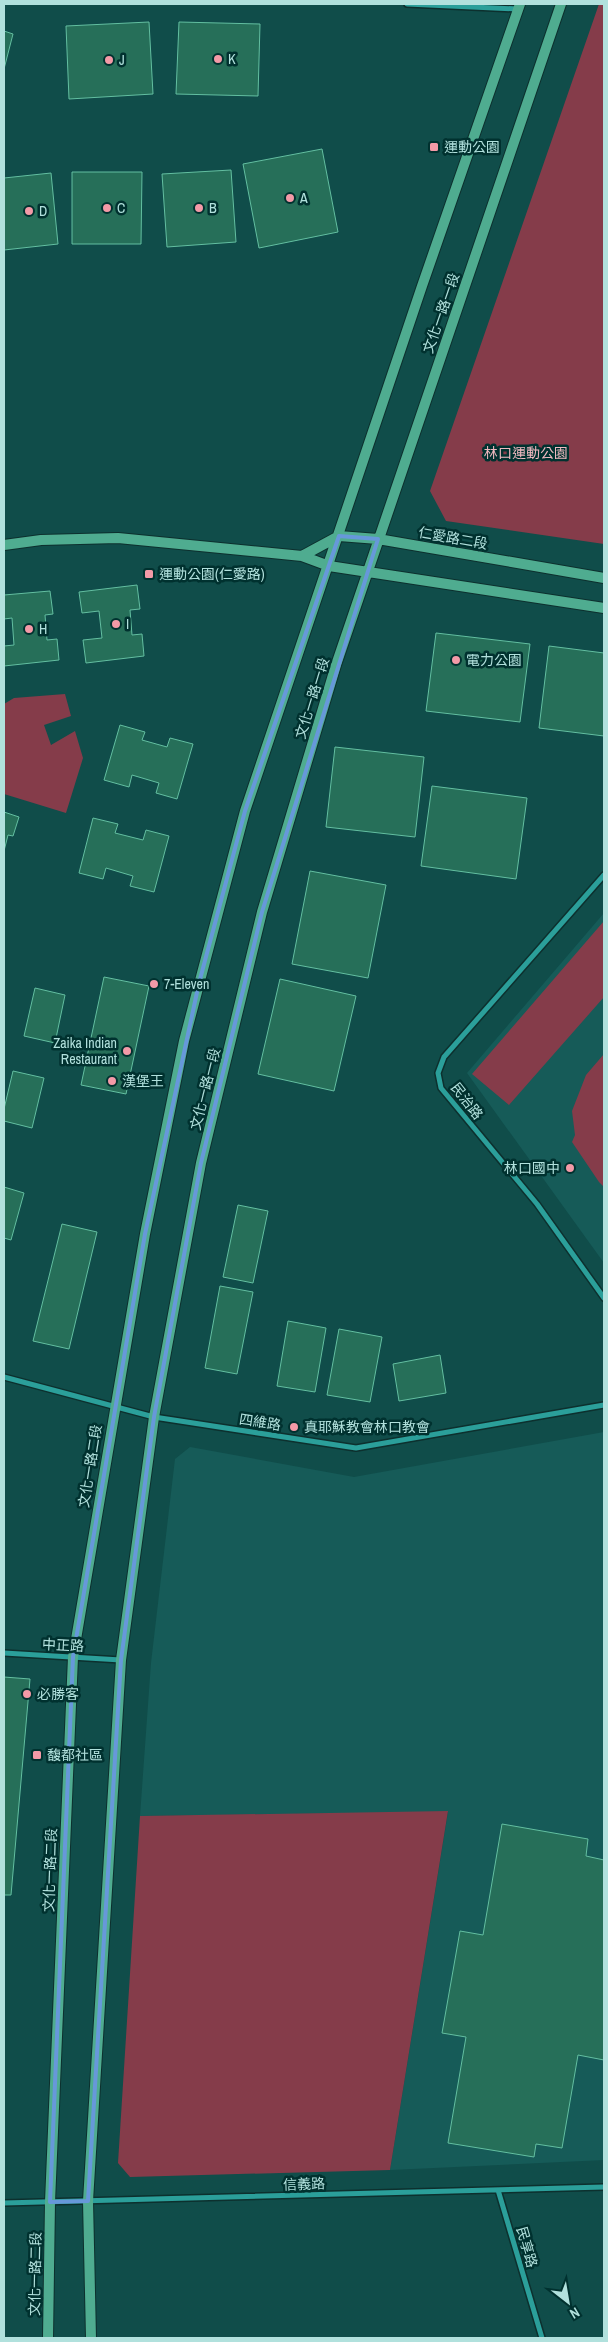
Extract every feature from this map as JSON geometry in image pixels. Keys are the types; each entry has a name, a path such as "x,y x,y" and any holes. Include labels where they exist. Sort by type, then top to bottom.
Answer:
{"main road":[{"name":"文化一路一段","path":"154,1417 201,1163 262,912 336,665 561,4"},
{"name":"文化一路一段","path":"114,1405 145,1234 184,1040 245,811 422,286 519,6"},
{"name":"仁愛路二段","path":"339,536 378,539 604,578"},
{"path":"302,556 339,536"},
{"path":"4,545 42,540 118,538 302,556 329,566 604,608"},
{"name":"文化一路二段","path":"48,2338 50,2202 73,1657 114,1405"},
{"path":"91,2338 88,2201 121,1660 154,1417"}],"street":[{"path":"406,4 519,6"},
{"name":"民治路","path":"604,875 444,1057 438,1073 441,1088 536,1204 604,1298"},
{"name":"四維路","path":"4,1377 154,1417 356,1448 604,1405"},
{"name":"中正路","path":"4,1653 121,1660"},
{"name":"信義路","path":"4,2203 604,2187"},
{"name":"民享路","path":"498,2190 542,2338"}],"highlighted area":[{"path":"339,536 378,539 262,912 201,1163 154,1417 121,1660 88,2201 50,2202 73,1657 145,1234 199,983 245,811 298,652"}],"shaded area":[{"name":"林口國中","path":"604,913 604,1263 467,1073"},
{"path":"604,1432 604,2160 390,2170 448,1812 140,1816 151,1663 175,1459 190,1447 354,1477"}],"green space":[{"name":"林口運動公園","path":"599,4 604,4 604,544 446,521 430,491"},
{"path":"65,694 71,716 44,725 51,745 75,731 83,758 66,813 4,794 4,704 14,698"},
{"path":"604,921 604,997 509,1105 472,1074"},
{"path":"604,1054 604,1187 572,1142 575,1135 572,1111 586,1075"},
{"path":"448,1811 390,2170 130,2177 118,2163 140,1816"}],"building":[{"name":"J","path":"149,22 153,94 69,99 66,26"},
{"name":"K","path":"179,22 260,24 258,96 176,94"},
{"path":"4,31 13,34 4,69"},
{"name":"A","path":"322,149 338,232 259,248 243,164"},
{"name":"B","path":"231,170 236,242 167,247 162,174"},
{"name":"C","path":"72,172 142,172 141,244 72,244"},
{"name":"D","path":"51,173 58,244 4,250 4,178"},
{"name":"I","path":"137,585 140,609 130,610 132,635 142,634 144,656 86,663 83,640 102,638 99,611 82,613 79,592"},
{"name":"H","path":"50,591 53,614 45,615 47,640 57,639 59,660 4,666 4,646 14,645 12,618 4,619 4,595"},
{"path":"436,633 530,644 520,722 426,711"},
{"path":"549,646 604,653 604,736 539,728"},
{"path":"120,725 145,732 142,740 167,747 170,738 193,744 177,799 156,793 159,783 132,775 129,787 104,780"},
{"path":"335,747 424,757 415,837 326,827"},
{"path":"432,786 527,798 516,879 421,866"},
{"path":"4,812 19,817 13,836 8,835 4,851"},
{"path":"93,818 118,824 115,833 143,840 146,830 169,836 154,892 130,886 133,876 106,868 103,879 79,873"},
{"path":"310,871 386,885 368,978 292,964"},
{"path":"104,977 149,986 126,1094 81,1085"},
{"path":"280,979 356,996 334,1091 258,1074"},
{"path":"35,988 65,995 55,1043 24,1036"},
{"path":"13,1071 44,1078 32,1128 4,1121 4,1109"},
{"path":"4,1187 24,1193 11,1240 4,1238"},
{"path":"238,1205 268,1211 253,1283 223,1277"},
{"path":"62,1224 97,1232 69,1349 33,1341"},
{"path":"220,1286 253,1292 237,1374 205,1368"},
{"path":"288,1321 326,1328 315,1392 277,1386"},
{"path":"339,1329 382,1337 370,1402 327,1395"},
{"path":"440,1355 446,1393 399,1401 393,1364"},
{"path":"4,1677 30,1679 11,1895 4,1895"},
{"path":"502,1824 588,1839 586,1856 604,1860 604,2060 578,2055 562,2148 536,2144 534,2157 448,2143 466,2037 442,2033 460,1931 483,1935"}],"place":[{"name":"K","path":"218,59"},
{"name":"J","path":"109,60"},
{"name":"運動公園","path":"434,147"},
{"name":"A","path":"290,198"},
{"name":"C","path":"107,208"},
{"name":"B","path":"199,208"},
{"name":"D","path":"29,211"},
{"name":"運動公園(仁愛路)","path":"149,574"},
{"name":"I","path":"116,624"},
{"name":"H","path":"29,629"},
{"name":"電力公園","path":"456,660"},
{"name":"7-Eleven","path":"154,984"},
{"name":"Zaika Indian Restaurant","path":"127,1051"},
{"name":"漢堡王","path":"112,1081"},
{"name":"林口國中","path":"570,1168"},
{"name":"真耶穌教會林口教會","path":"294,1427"},
{"name":"必勝客","path":"27,1694"},
{"name":"馥都社區","path":"37,1755"}]}
